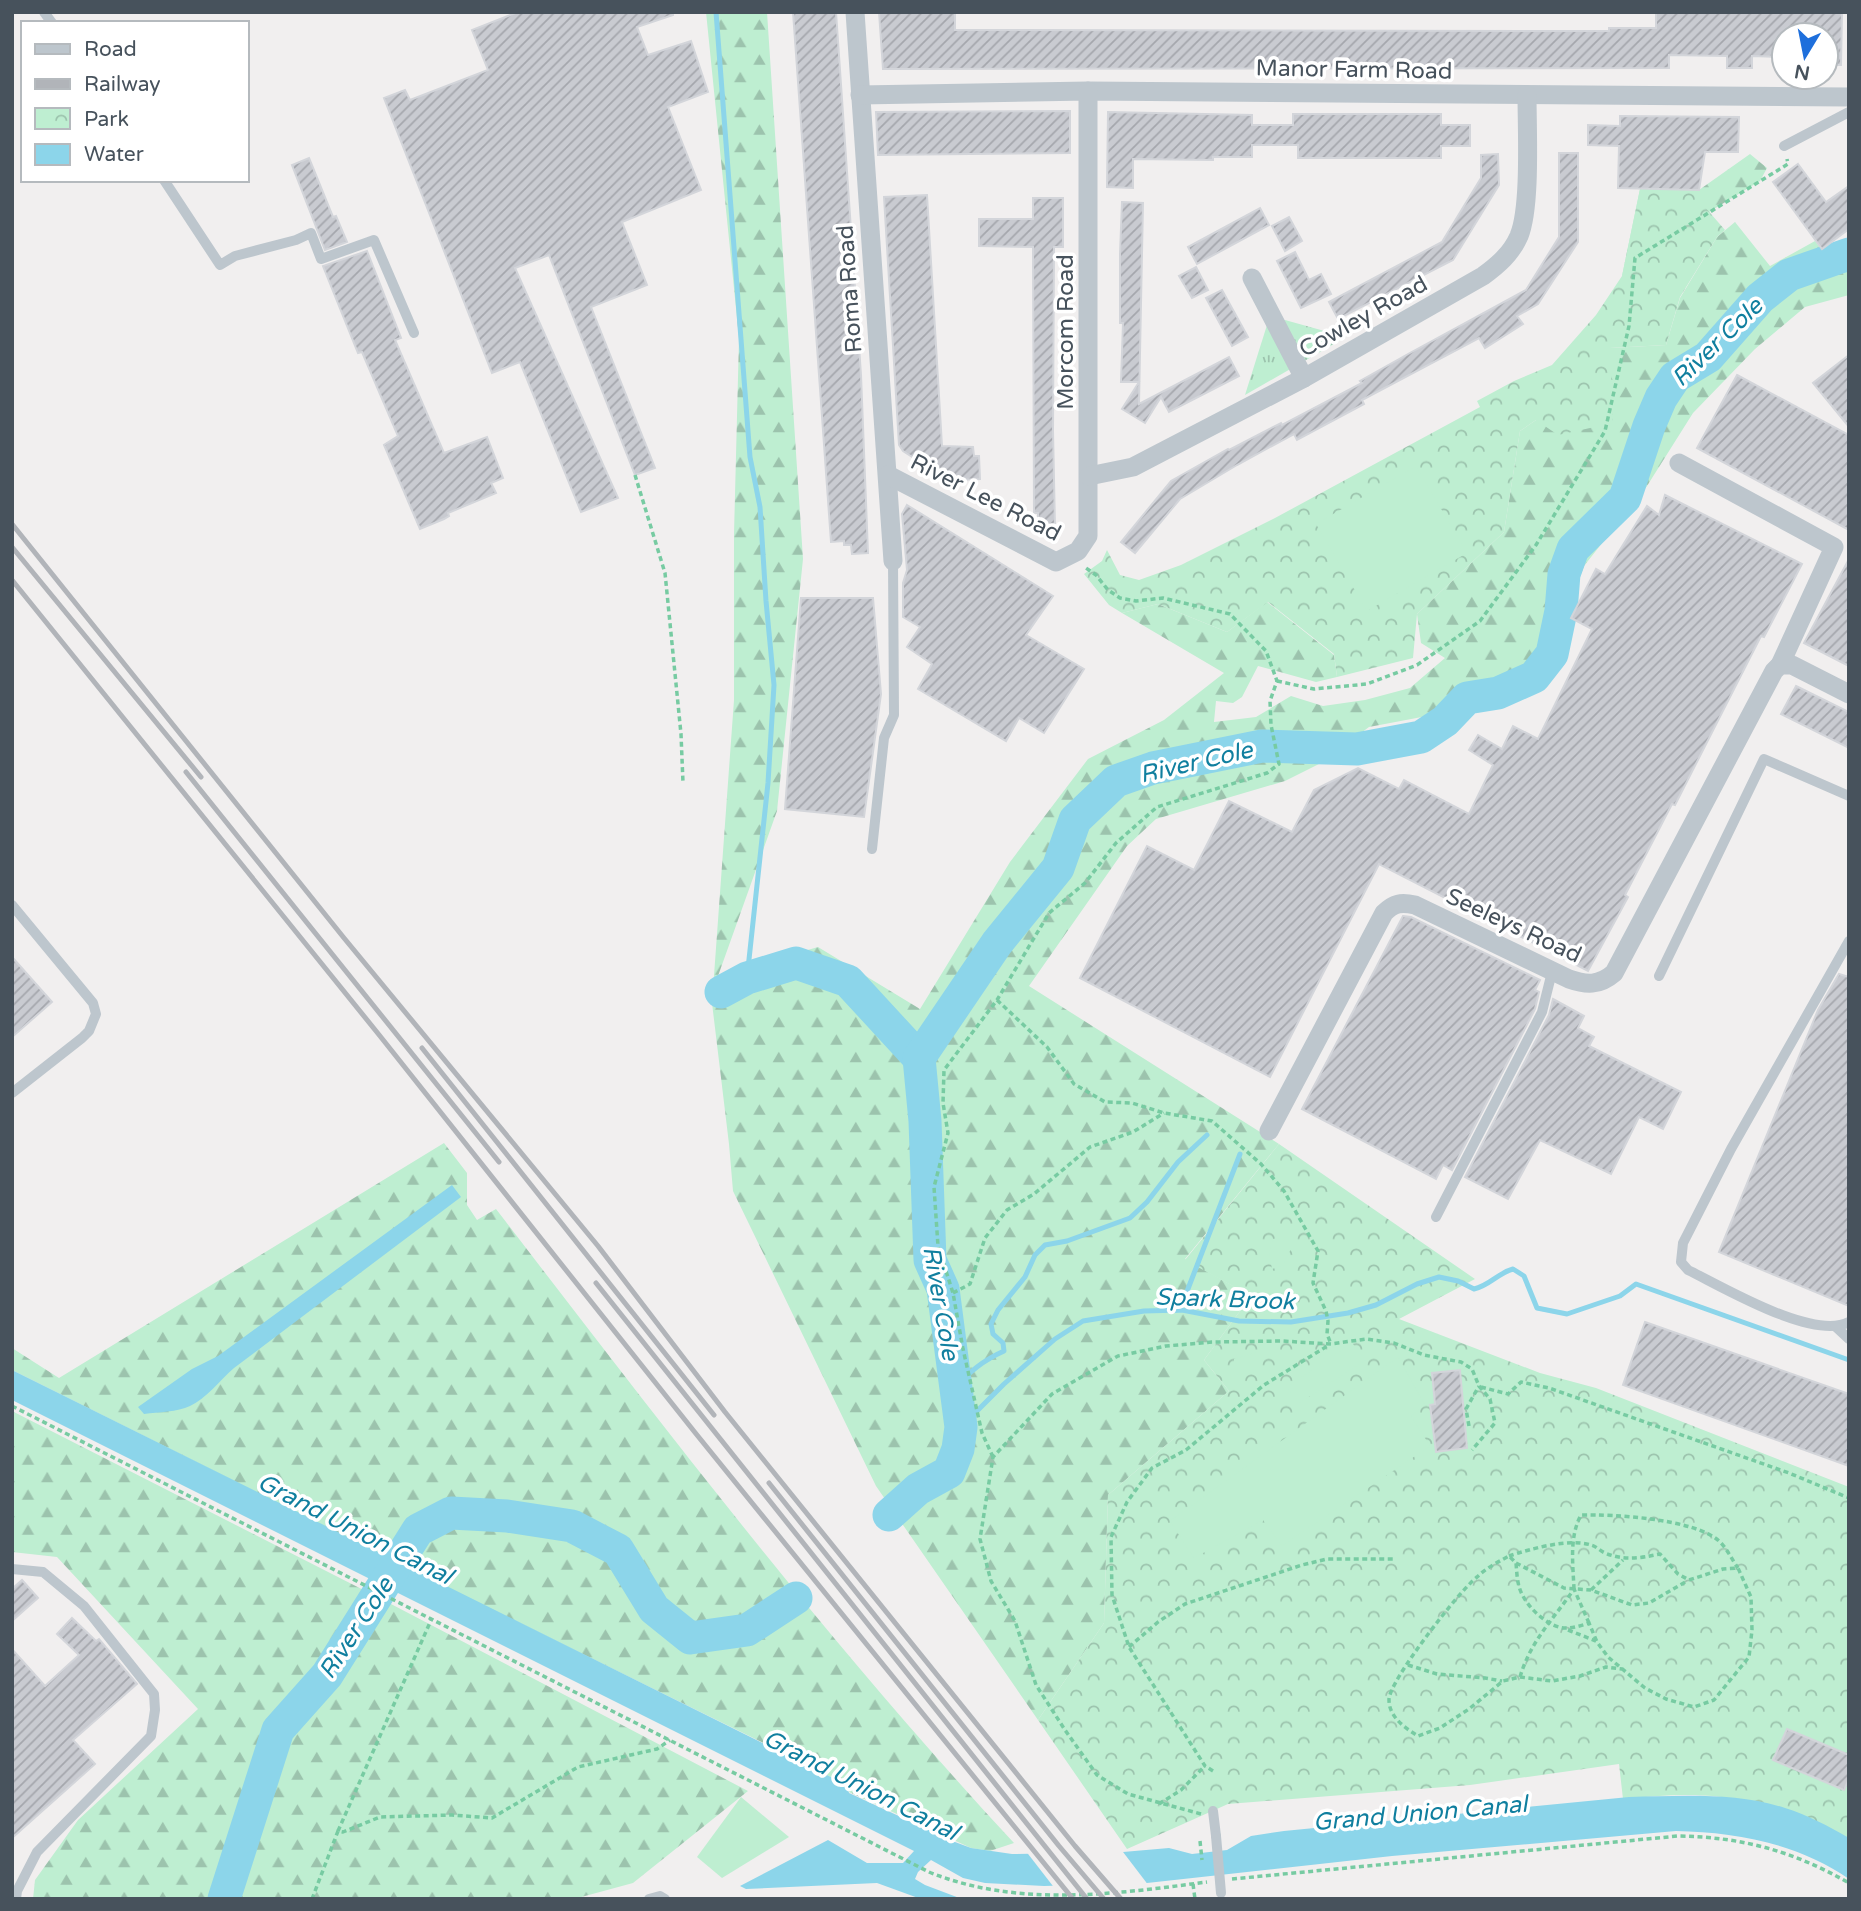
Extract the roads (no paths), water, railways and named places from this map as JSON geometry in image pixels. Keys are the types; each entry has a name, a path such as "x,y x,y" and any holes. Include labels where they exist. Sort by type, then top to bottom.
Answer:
{"street":[{"name":"Roma Road","path":"855,12 892,561"},
{"name":"Manor Farm Road","path":"860,95 1088,91 1849,97"},
{"name":"Morcom Road","path":"1062,560 1078,551 1088,536 1088,91"},
{"name":"Cowley Road","path":"1089,476 1133,467 1304,378 1483,276 1505,259 1519,235 1525,209 1527,95"},
{"path":"1252,278 1304,378"},
{"name":"Seeleys Road","path":"1269,1131 1384,913 1398,902 1415,905 1581,984 1604,981 1614,973 1774,671 1780,665 1834,547 1679,463"},
{"name":"River Lee Road","path":"887,475 1056,562 1062,560"},
{"path":"1780,665 1792,665 1849,694"}],"lane":[{"path":"1784,146 1849,112"},
{"path":"165,182 220,265 235,256 296,240 311,233 321,259 374,240 414,333"},
{"path":"872,849 884,738 894,715 892,561"},
{"path":"1659,976 1764,759 1849,796"},
{"path":"12,905 93,1003 96,1014 89,1031 82,1038 12,1093"},
{"path":"1849,941 1731,1149 1683,1243 1681,1262 1688,1270 1796,1322 1825,1327 1849,1322"},
{"path":"1436,1217 1542,1012 1552,972"},
{"path":"1835,1326 1849,1339"},
{"path":"12,1569 43,1573 84,1606 154,1694 155,1710 151,1736 37,1852 17,1891 16,1899"},
{"path":"1213,1811 1222,1896"},
{"path":"649,1899 660,1896 665,1899"}],"water":[{"path":"452,1185 461,1197 234,1368 202,1399 185,1408 168,1412 144,1414 138,1407 192,1369 218,1356"},
{"path":"12,1370 847,1785 849,1793 971,1848 1012,1854 1123,1852 1169,1848 1192,1854 1227,1850 1251,1836 1284,1831 1629,1797 1708,1796 1747,1799 1785,1808 1810,1817 1849,1838 1849,1879 1809,1857 1766,1842 1721,1834 1676,1831 1392,1856 1147,1883 1044,1886 985,1883 963,1878 931,1860 918,1872 915,1879 962,1899 921,1899 877,1883 746,1889 740,1886 828,1840 867,1863 903,1863 914,1851 12,1400"}],"waterway":[{"path":"716,12 750,457 760,507 774,685 768,783 747,978"},
{"name":"River Cole","path":"889,1515 918,1489 949,1472 958,1449 961,1427 943,1289 930,1260 925,1121 919,1058 997,943 1058,868 1075,820 1116,781 1153,768 1262,746 1357,749 1421,737 1445,721 1467,698 1498,693 1534,677 1552,654 1561,611 1564,574 1573,549 1625,498 1649,426 1661,398 1675,377 1708,357 1760,298 1789,275 1849,254"},
{"path":"721,992 747,978 796,963 848,981 919,1058"},
{"path":"956,1388 977,1366 1004,1351 1003,1343 993,1334 991,1324 998,1310 1025,1277 1035,1255 1045,1245 1067,1241 1130,1218 1147,1202 1178,1162 1207,1135"},
{"path":"1176,1310 1186,1294 1240,1154"},
{"name":"Spark Brook","path":"961,1427 1055,1339 1083,1321 1144,1311 1182,1310 1239,1321 1291,1322 1348,1313 1376,1305 1417,1284 1439,1277 1458,1281 1474,1289 1513,1269 1524,1276 1537,1308 1567,1314 1620,1296 1636,1284 1849,1360"},
{"name":"River Cole","path":"224,1899 278,1730 327,1675 418,1530 451,1513 507,1516 572,1526 618,1550 654,1609 690,1638 747,1630 796,1598"}],"railway":[{"path":"12,524 344,938 598,1246 725,1412 1075,1846 1121,1899"},
{"path":"12,547 201,777"},
{"path":"12,580 697,1435 1073,1899"},
{"path":"186,772 499,1162"},
{"path":"422,1048 714,1415"},
{"path":"596,1283 1087,1899"},
{"path":"769,1483 1104,1899"}],"water label":[{"name":"Grand Union Canal","path":"355,1529"},
{"name":"Grand Union Canal","path":"861,1785"},
{"name":"Grand Union Canal","path":"1420,1813"}]}
